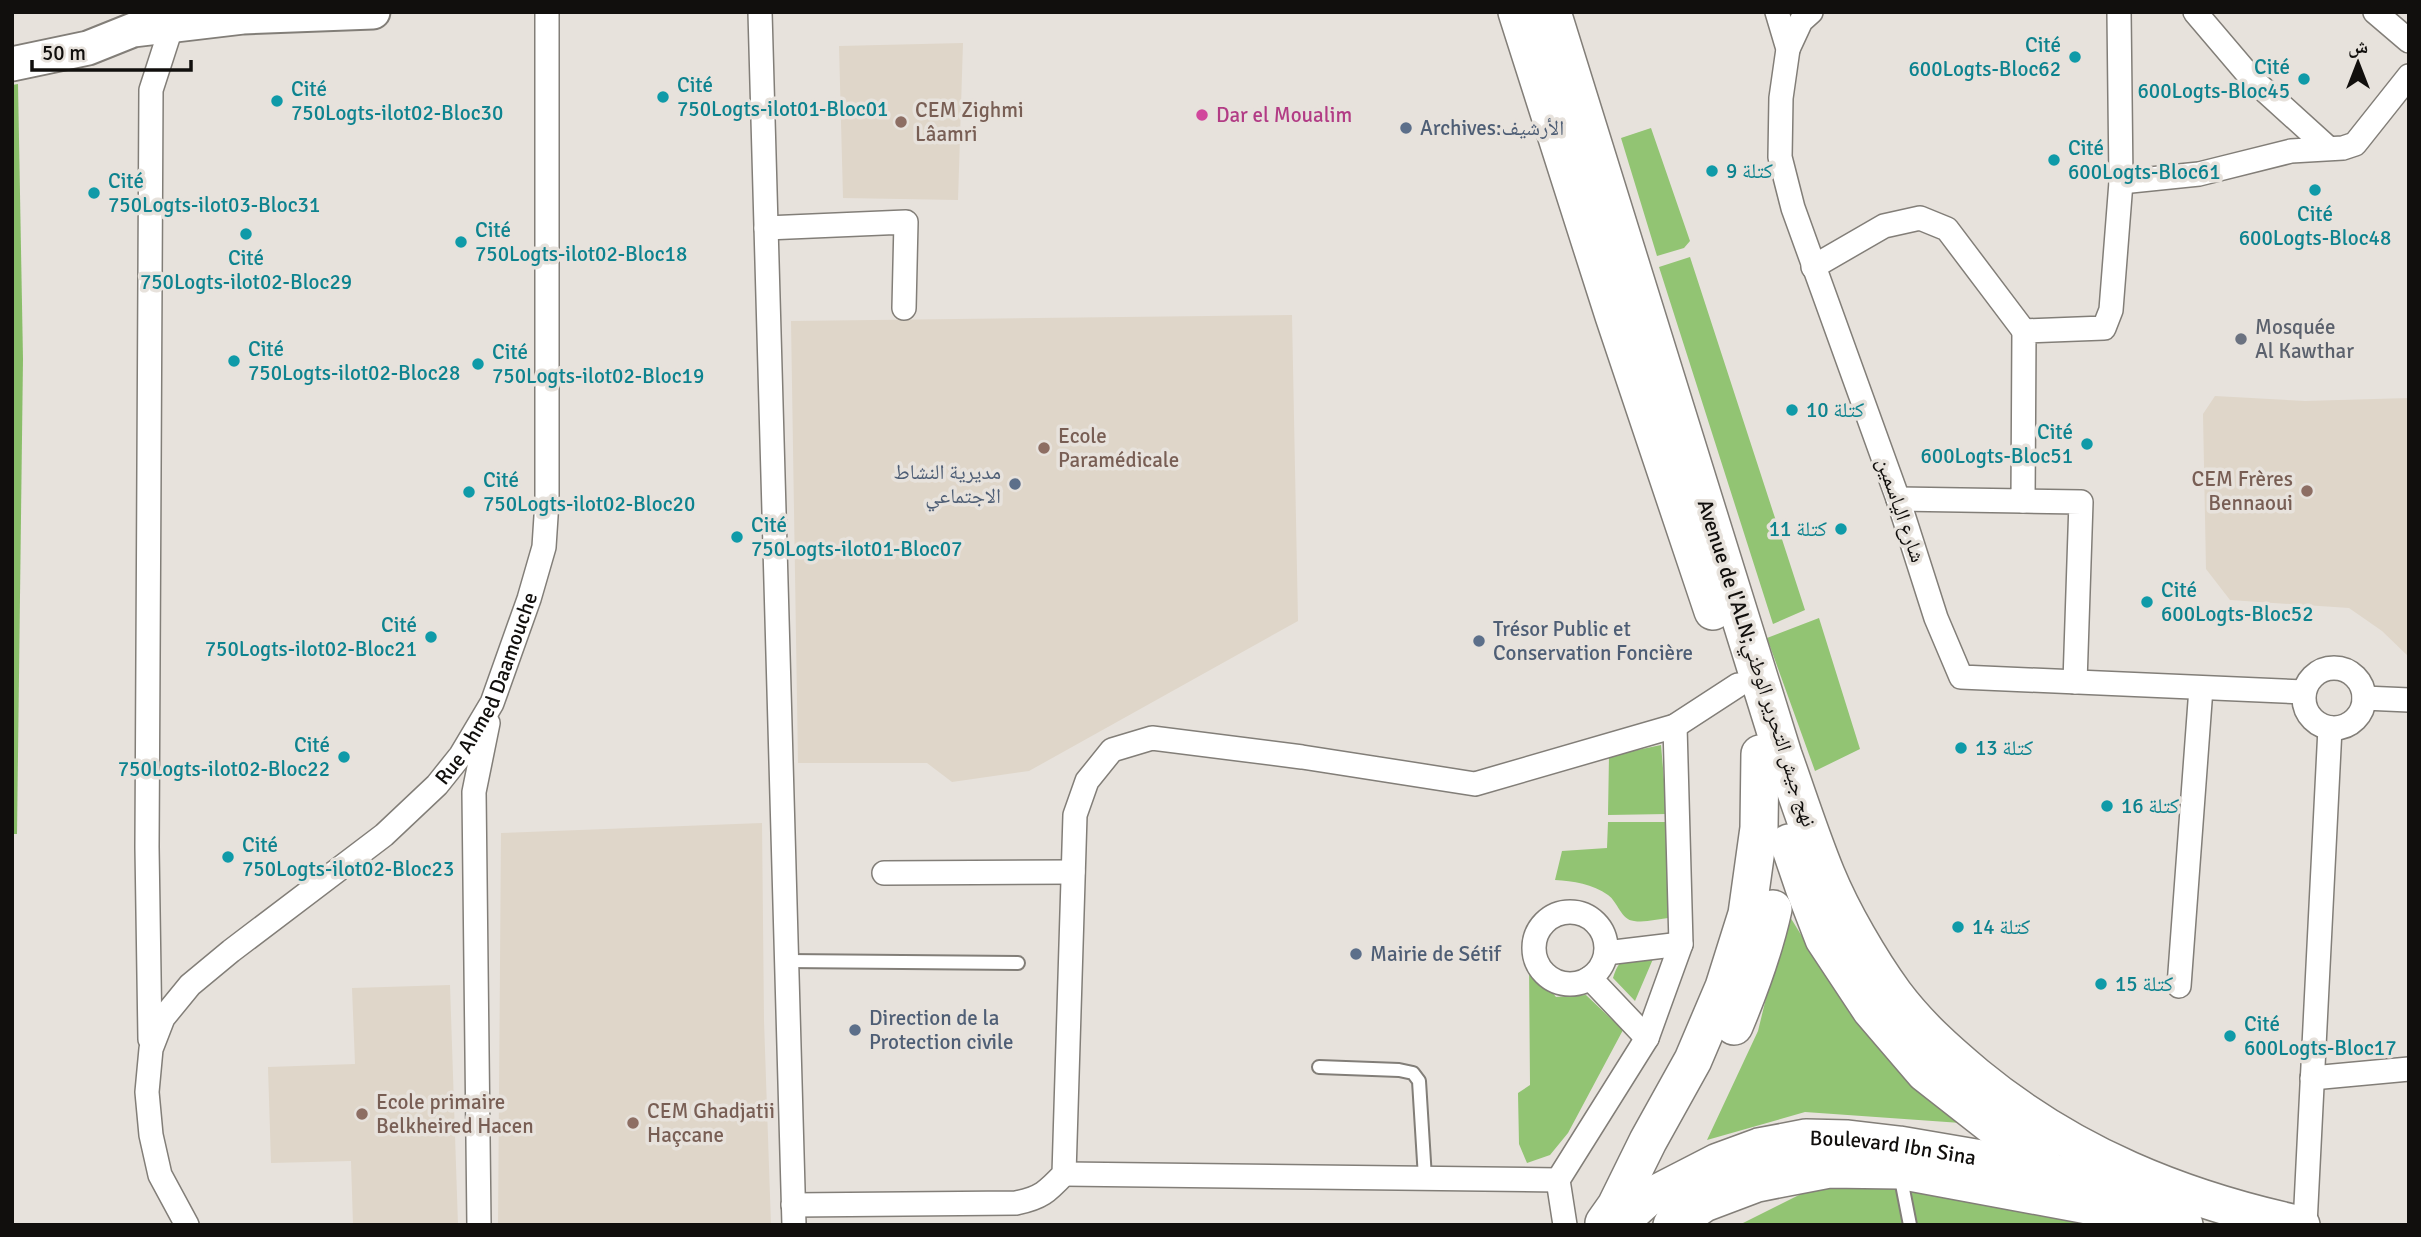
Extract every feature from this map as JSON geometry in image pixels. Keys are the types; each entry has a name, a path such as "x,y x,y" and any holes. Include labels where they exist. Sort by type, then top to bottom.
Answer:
{"main road":[{"name":"Avenue de l'ALN;نهج جيش التحرير الوطني","path":"1517,12 1614,316 1738,685 1832,888 1862,944 1894,994 1933,1040 1993,1090 2066,1140 2152,1181"},
{"name":"Avenue de l'ALN;نهج جيش التحرير الوطني","path":"1552,12 1772,754"},
{"name":"Boulevard Ibn Sina","path":"1639,1212 1674,1137 1718,1063 1754,978 1767,937 1779,877 1780,814 1772,754"},
{"path":"1603,1225 1616,1206 1693,1060 1724,987 1747,914 1772,754"},
{"name":"Avenue de l'ALN;نهج جيش التحرير الوطني","path":"1780,814 1824,939 1871,1010 1925,1073 2050,1171"},
{"name":"Boulevard Ibn Sina","path":"1617,1225 1718,1162 1759,1147 1806,1139 1848,1139 1899,1144 2050,1171 2152,1181"},
{"path":"1672,1225 1704,1203 1757,1183 1829,1169 1899,1170 2168,1221"},
{"path":"2050,1171 2168,1221"},
{"path":"2152,1181 2273,1219 2303,1225"}],"street":[{"path":"12,64 88,48 133,30 243,17 373,12"},
{"name":"Rue Ahmed Daamouche","path":"180,1222 160,1175 151,1135 147,1092 151,1049 163,1018 190,985 384,835 437,785 461,755 492,703 529,599 544,547 547,501 547,12"},
{"path":"760,12 794,1215 1016,1203 1036,1199 1049,1191 1064,1174 1075,815 1087,781 1112,750 1152,738 1302,757 1475,784 1675,726 1738,685"},
{"name":"شارع الياسمين","path":"1777,12 1788,49 1781,98 1780,157 1793,208 1812,267 1898,499 1936,618 1961,677 2304,692"},
{"path":"1788,49 1801,21 1811,12"},
{"path":"2024,331 2104,328 2111,310 2121,182 2119,12"},
{"path":"2195,12 2252,79 2327,147"},
{"path":"2375,12 2409,41"},
{"path":"151,1049 147,847 151,90 172,25"},
{"path":"2121,182 2199,174 2291,151 2343,148 2355,144 2409,76"},
{"path":"1812,267 1884,226 1920,218 1947,229 2024,331 2023,501"},
{"path":"766,228 906,222 904,308"},
{"path":"1898,499 2081,502 2075,682"},
{"path":"2342,668 2358,680 2364,698 2362,708 2350,724 2330,728 2313,719 2304,702 2304,692 2307,683 2322,670 2342,668"},
{"path":"2179,986 2201,688"},
{"path":"2364,698 2409,700"},
{"path":"479,1225 474,792 492,703"},
{"path":"1565,1225 1558,1180 1647,1038 1681,944 1675,726"},
{"path":"2303,1225 2330,728"},
{"path":"884,873 1073,872"},
{"path":"1571,912 1583,914 1601,929 1606,941 1606,953 1598,971 1590,978 1567,984 1545,973 1538,963 1535,939 1548,919 1571,912"},
{"path":"1606,953 1681,944"},
{"path":"1590,978 1647,1038"},
{"path":"2312,1078 2409,1069"},
{"path":"1064,1174 1558,1180"}],"lane":[{"path":"787,961 1018,963"},
{"path":"1319,1067 1399,1069 1413,1073 1419,1081 1425,1178"},
{"path":"1899,1170 1910,1225"}],"shaded area":[{"name":"CEM Zighmi Lâamri","path":"963,43 958,200 843,198 839,46"},
{"name":"Ecole Paramédicale","path":"1292,315 1298,621 1029,771 952,782 927,763 798,763 791,321"},
{"name":"CEM Frères Bennaoui","path":"2215,396 2305,401 2409,398 2409,657 2382,631 2349,608 2230,600 2206,569 2203,414"},
{"name":"CEM Ghadjatii Haçcane","path":"762,823 764,1021 771,1225 498,1225 501,833"},
{"name":"Ecole primaire Belkheired Hacen","path":"450,985 458,1225 353,1225 351,1161 271,1163 268,1067 355,1064 352,988"}],"green space":[{"path":"18,84 23,359 17,834 12,834 12,85"},
{"path":"1651,128 1690,241 1684,248 1657,256 1621,138"},
{"path":"1690,257 1805,610 1773,624 1659,267"},
{"path":"1819,618 1860,749 1815,771 1767,638"},
{"path":"1661,745 1667,814 1608,815 1609,756"},
{"path":"1608,822 1667,822 1668,918 1642,922 1630,920 1602,891 1583,884 1555,880 1562,851 1607,848"},
{"path":"1787,912 1850,1014 1961,1123 1805,1112 1707,1140 1758,1031"},
{"path":"1656,952 1635,1001 1613,978 1616,970 1624,959"},
{"path":"1529,962 1556,997 1586,995 1623,1030 1568,1133 1550,1155 1527,1163 1519,1144 1518,1093 1530,1085"},
{"path":"1843,1173 2092,1225 1739,1225"}],"place":[{"name":"Cité 600Logts-Bloc62","path":"2075,57"},
{"name":"Cité 600Logts-Bloc45","path":"2304,79"},
{"name":"Cité 750Logts-ilot01-Bloc01","path":"663,97"},
{"name":"Cité 750Logts-ilot02-Bloc30","path":"277,101"},
{"name":"Dar el Moualim","path":"1202,115"},
{"name":"CEM Zighmi Lâamri","path":"901,122"},
{"name":"Archives:الأرشيف","path":"1406,128"},
{"name":"Cité 600Logts-Bloc61","path":"2054,160"},
{"name":"كتلة 9","path":"1712,171"},
{"name":"Cité 600Logts-Bloc48","path":"2315,190"},
{"name":"Cité 750Logts-ilot03-Bloc31","path":"94,193"},
{"name":"Cité 750Logts-ilot02-Bloc29","path":"246,234"},
{"name":"Cité 750Logts-ilot02-Bloc18","path":"461,242"},
{"name":"Mosquée Al Kawthar","path":"2241,339"},
{"name":"Cité 750Logts-ilot02-Bloc28","path":"234,361"},
{"name":"Cité 750Logts-ilot02-Bloc19","path":"478,364"},
{"name":"كتلة 10","path":"1792,410"},
{"name":"Cité 600Logts-Bloc51","path":"2087,444"},
{"name":"Ecole Paramédicale","path":"1044,448"},
{"name":"مديرية النشاط الاجتماعي","path":"1015,484"},
{"name":"CEM Frères Bennaoui","path":"2307,491"},
{"name":"Cité 750Logts-ilot02-Bloc20","path":"469,492"},
{"name":"كتلة 11","path":"1841,529"},
{"name":"Cité 750Logts-ilot01-Bloc07","path":"737,537"},
{"name":"Cité 600Logts-Bloc52","path":"2147,602"},
{"name":"Cité 750Logts-ilot02-Bloc21","path":"431,637"},
{"name":"Trésor Public et Conservation Foncière","path":"1479,641"},
{"name":"كتلة 13","path":"1961,748"},
{"name":"Cité 750Logts-ilot02-Bloc22","path":"344,757"},
{"name":"كتلة 16","path":"2107,806"},
{"name":"Cité 750Logts-ilot02-Bloc23","path":"228,857"},
{"name":"كتلة 14","path":"1958,927"},
{"name":"Mairie de Sétif","path":"1356,954"},
{"name":"كتلة 15","path":"2101,984"},
{"name":"Direction de la Protection civile","path":"855,1030"},
{"name":"Cité 600Logts-Bloc17","path":"2230,1036"},
{"name":"Ecole primaire Belkheired Hacen","path":"362,1114"},
{"name":"CEM Ghadjatii Haçcane","path":"633,1123"}]}
